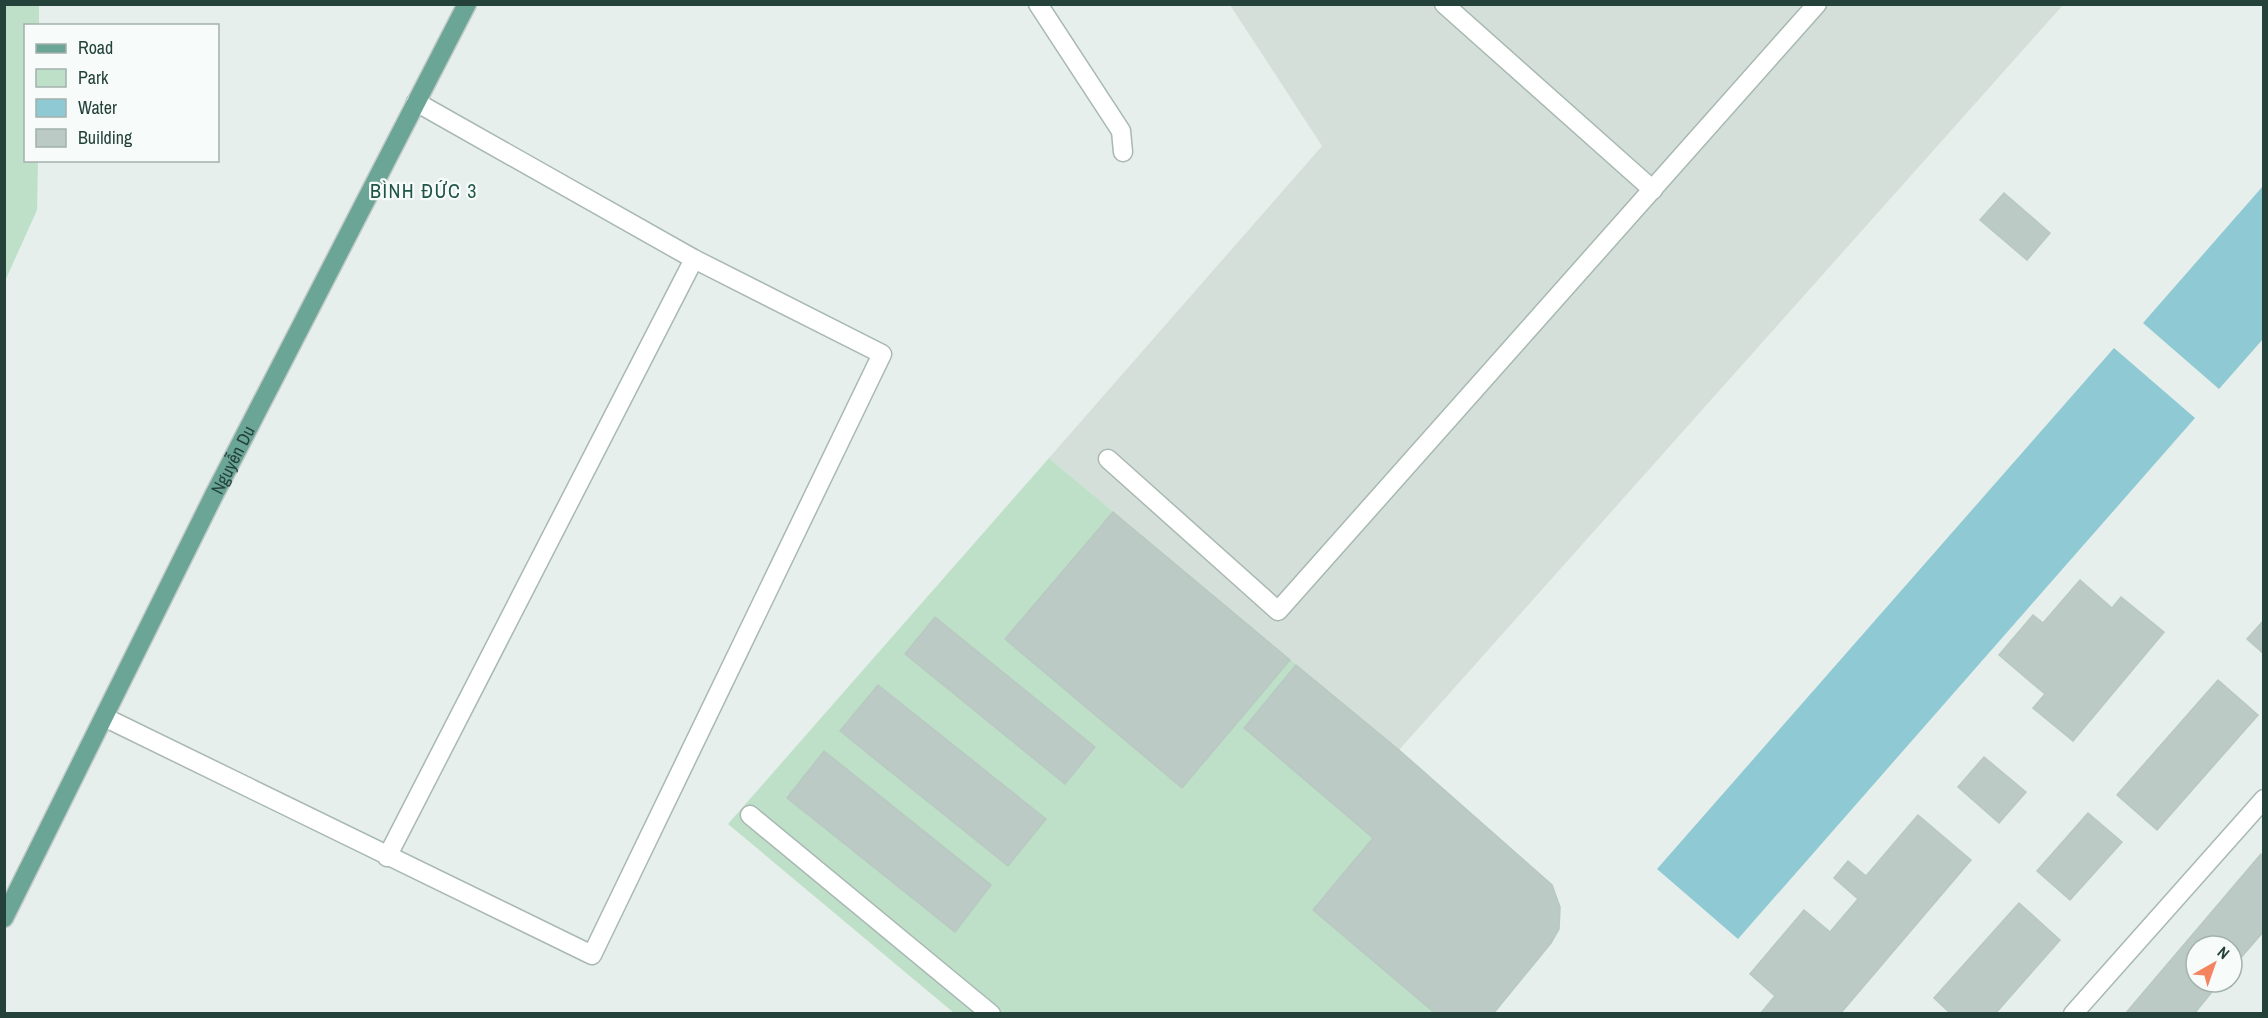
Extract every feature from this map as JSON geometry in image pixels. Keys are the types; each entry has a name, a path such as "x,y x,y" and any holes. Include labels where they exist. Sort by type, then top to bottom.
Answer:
{"main road":[{"name":"Nguyễn Du","path":"4,918 219,484 467,4"}],"street":[{"path":"1038,4 1121,131 1123,152"},
{"path":"1444,4 1653,190"},
{"path":"1108,459 1278,611 1817,4"},
{"path":"104,717 592,955 882,354 694,259 416,102"},
{"path":"387,857 694,259"},
{"path":"2073,1014 2264,799"},
{"path":"750,815 991,1014"}],"shaded area":[{"path":"1230,5 2063,5 1399,750 1049,458 1322,146"}],"green space":[{"path":"5,4 39,5 39,24 24,24 24,162 38,162 37,210 5,281"},
{"path":"1049,458 1399,750 1552,885 1560,907 1559,929 1493,1013 954,1013 728,824"}],"water":[{"path":"2263,186 2263,339 2219,389 2143,323"},
{"path":"2114,348 2195,418 1738,939 1657,869"}],"building":[{"path":"2004,193 2050,233 2027,260 1980,220"},
{"path":"1113,512 1290,660 1182,788 1005,639"},
{"path":"2080,580 2112,608 2121,597 2164,632 2073,741 2033,708 2045,694 1999,655 2033,615 2043,623"},
{"path":"935,617 1095,747 1065,784 905,654"},
{"path":"2264,620 2264,654 2247,639"},
{"path":"1296,665 1399,750 1552,885 1560,907 1559,929 1551,943 1493,1014 1436,1014 1313,910 1373,838 1244,728"},
{"path":"2218,680 2258,715 2157,830 2117,795"},
{"path":"878,685 1046,819 1008,866 840,731"},
{"path":"824,751 991,885 955,932 787,798"},
{"path":"1984,757 2026,792 1999,823 1958,787"},
{"path":"2088,813 2122,842 2070,900 2037,871"},
{"path":"1918,815 1971,860 1840,1014 1760,1014 1775,996 1750,974 1804,910 1830,932 1858,899 1834,878 1848,861 1866,876"},
{"path":"2261,854 2264,856 2264,931 2244,954 2244,934 2193,934"},
{"path":"2019,903 2060,940 1995,1014 1951,1014 1934,998"},
{"path":"2184,945 2184,994 2210,994 2194,1014 2125,1014"}],"district":[{"name":"BÌNH ĐỨC 3","path":"424,190"}]}
